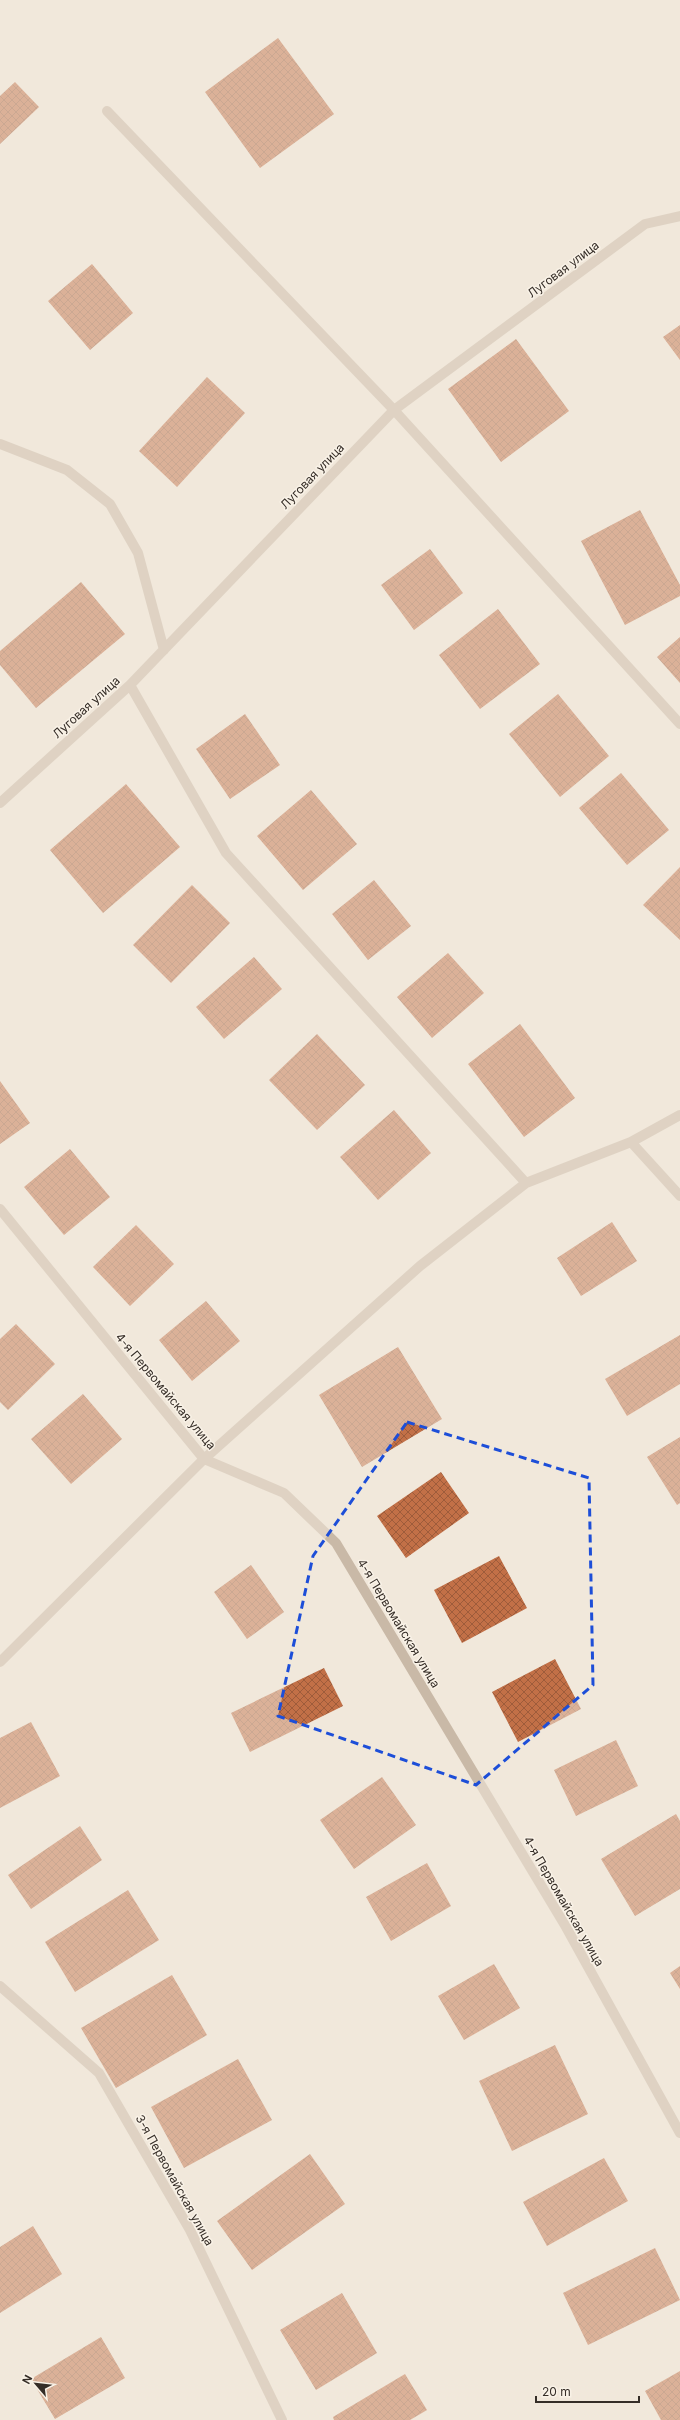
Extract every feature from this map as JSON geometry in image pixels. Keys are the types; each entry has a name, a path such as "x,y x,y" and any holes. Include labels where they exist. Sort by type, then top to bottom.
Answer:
{"street":[{"path":"107,111 394,410 680,724"},
{"name":"Луговая улица","path":"0,803 130,685 394,410 645,224 680,216"},
{"path":"0,444 66,470 110,504 138,554 164,650"},
{"path":"130,685 226,853 526,1183"},
{"path":"0,1662 204,1459 420,1266 526,1183 631,1142 680,1114"},
{"path":"631,1142 680,1196"},
{"name":"4-я Первомайская улица","path":"0,1209 204,1459 284,1493 336,1543 566,1927 680,2133"},
{"name":"3-я Первомайская улица","path":"0,1986 99,2073 190,2230 282,2420"}],"highlighted area":[{"path":"407,1422 589,1478 593,1685 476,1785 278,1716 313,1556"}],"building":[{"path":"278,38 334,114 260,168 205,92"},
{"path":"15,82 39,107 0,144 0,96"},
{"path":"92,264 133,313 90,350 48,301"},
{"path":"680,325 680,360 663,337"},
{"path":"516,339 569,411 501,462 448,389"},
{"path":"207,377 245,413 177,487 139,451"},
{"path":"640,510 680,585 680,596 625,625 581,541"},
{"path":"430,549 463,593 414,630 381,585"},
{"path":"81,582 125,634 36,708 0,665 0,651"},
{"path":"498,609 540,664 480,709 439,655"},
{"path":"680,637 680,683 657,657"},
{"path":"558,694 609,756 560,797 509,734"},
{"path":"245,714 280,765 230,799 196,749"},
{"path":"621,773 669,830 627,865 579,808"},
{"path":"126,784 180,847 103,913 50,850"},
{"path":"311,790 357,844 303,890 257,836"},
{"path":"680,867 680,940 643,905"},
{"path":"374,880 411,926 368,960 332,914"},
{"path":"192,885 230,923 171,983 133,945"},
{"path":"448,953 484,993 432,1038 397,997"},
{"path":"254,957 282,989 224,1039 196,1007"},
{"path":"520,1024 575,1098 524,1137 468,1064"},
{"path":"317,1034 365,1085 317,1130 269,1080"},
{"path":"0,1081 30,1123 0,1144"},
{"path":"394,1110 431,1153 378,1200 340,1157"},
{"path":"70,1149 110,1197 64,1235 24,1187"},
{"path":"612,1222 637,1261 581,1296 557,1258"},
{"path":"136,1225 174,1264 130,1306 93,1267"},
{"path":"206,1301 240,1341 192,1381 159,1340"},
{"path":"16,1324 55,1364 8,1410 0,1402 0,1339"},
{"path":"680,1335 680,1384 627,1416 605,1379"},
{"path":"398,1347 442,1419 362,1467 319,1395"},
{"path":"83,1394 122,1439 71,1484 31,1439"},
{"path":"680,1437 680,1503 677,1505 647,1457"},
{"path":"441,1472 469,1513 406,1558 377,1516"},
{"path":"499,1556 527,1608 462,1643 434,1590"},
{"path":"251,1565 284,1612 247,1639 214,1592"},
{"path":"555,1659 581,1709 518,1742 492,1692"},
{"path":"324,1668 343,1706 250,1752 231,1713"},
{"path":"31,1722 60,1776 0,1808 0,1738"},
{"path":"616,1740 638,1786 576,1816 554,1770"},
{"path":"382,1777 416,1825 354,1869 320,1820"},
{"path":"676,1814 680,1821 680,1889 635,1916 601,1859"},
{"path":"80,1826 102,1860 31,1909 8,1875"},
{"path":"427,1863 451,1906 391,1941 366,1897"},
{"path":"128,1890 159,1940 75,1992 45,1942"},
{"path":"494,1964 520,2008 464,2040 438,1996"},
{"path":"680,1966 680,1989 670,1973"},
{"path":"172,1975 207,2035 116,2088 81,2028"},
{"path":"555,2045 588,2114 512,2151 479,2081"},
{"path":"238,2059 272,2120 184,2168 151,2107"},
{"path":"310,2154 345,2204 252,2270 217,2221"},
{"path":"604,2158 628,2201 547,2246 523,2202"},
{"path":"33,2226 62,2274 0,2313 0,2247"},
{"path":"655,2248 680,2300 588,2345 563,2293"},
{"path":"342,2293 377,2353 316,2390 280,2330"},
{"path":"101,2337 125,2378 55,2419 31,2379"},
{"path":"680,2371 680,2420 661,2420 645,2391"},
{"path":"405,2374 427,2410 410,2420 334,2420 333,2417"}]}
